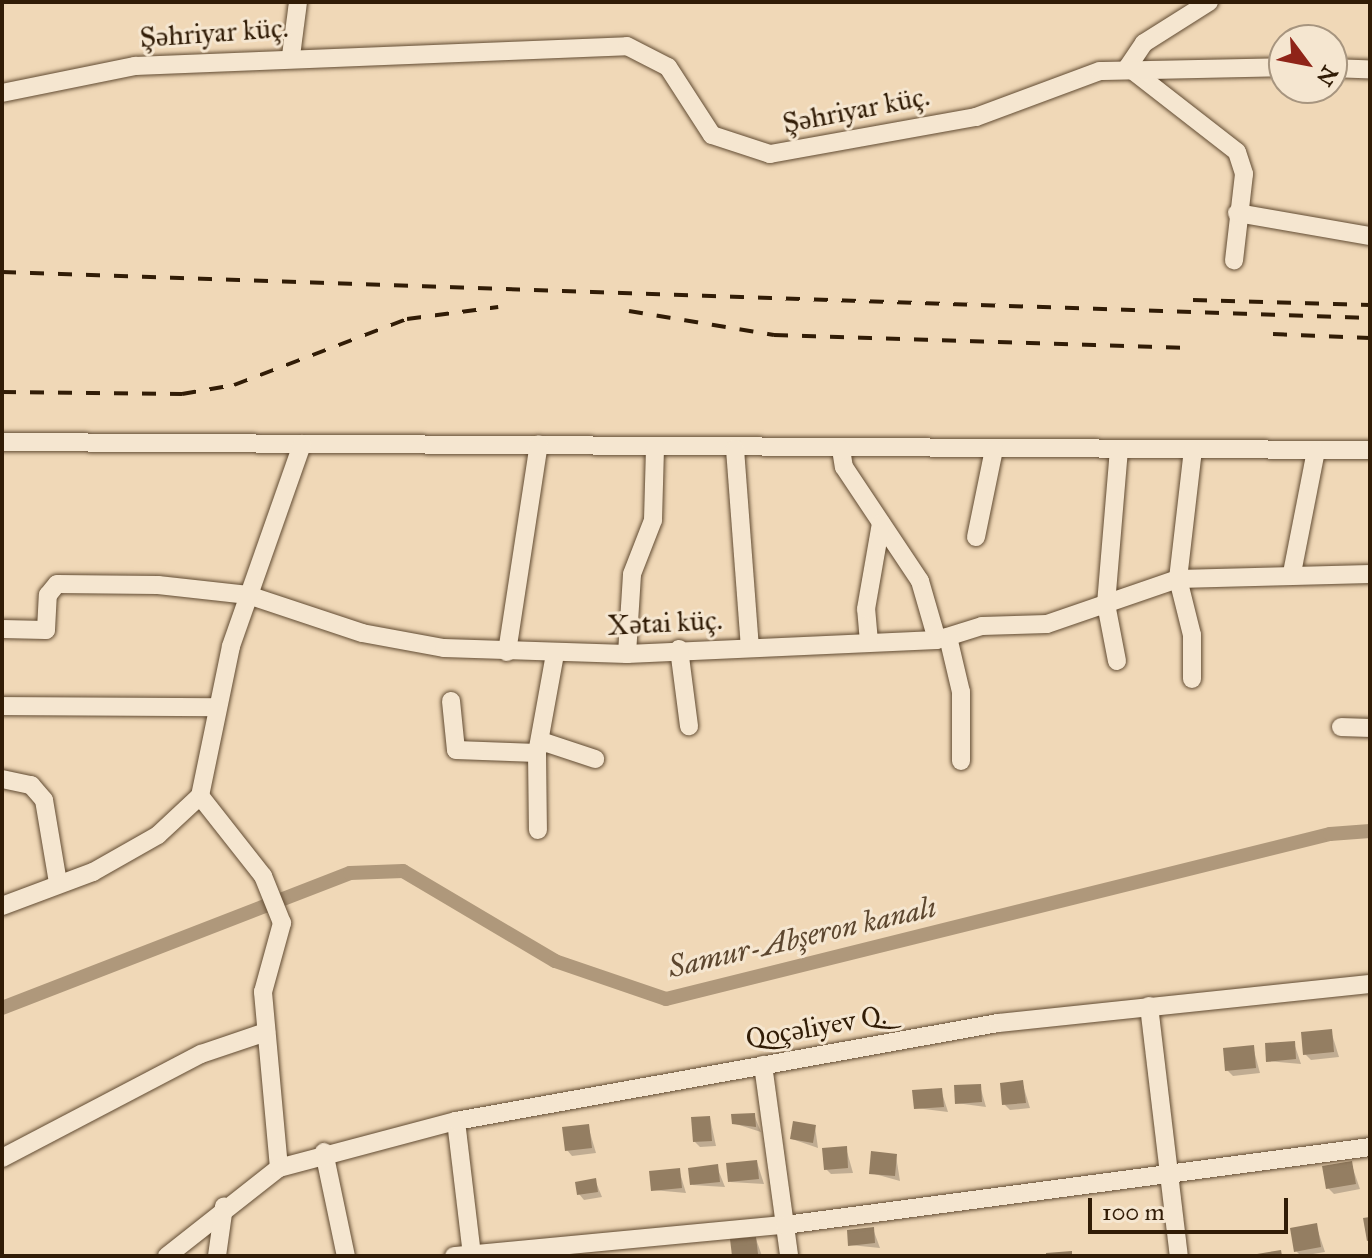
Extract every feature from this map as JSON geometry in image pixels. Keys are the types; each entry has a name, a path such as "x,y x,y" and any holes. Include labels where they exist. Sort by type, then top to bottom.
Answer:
{"street":[{"path":"291,56 298,2"},
{"path":"1209,2 1144,43 1128,67 1237,152 1244,174 1237,213 1234,260"},
{"name":"Şəhriyar küç.","path":"2,93 94,70 291,56 627,46 668,67 712,135 770,154 976,117 1128,67 1268,67"},
{"path":"1348,68 1370,69"},
{"path":"1237,213 1370,236"},
{"path":"2,442 539,444 735,449 1370,450"},
{"path":"2,906 158,835 200,796 214,707 248,595 302,444"},
{"path":"507,652 539,444"},
{"path":"627,654 632,574 653,520 655,448"},
{"path":"735,449 750,647"},
{"path":"841,449 844,467 920,581 943,638 961,692 961,761"},
{"path":"976,537 994,449"},
{"path":"1117,661 1106,604 1119,450"},
{"path":"1192,679 1192,635 1178,579 1193,450"},
{"path":"1292,573 1316,451"},
{"path":"869,642 866,609 881,523"},
{"name":"Xətai küç.","path":"2,629 46,630 48,595 57,584 248,595 362,633 507,652 627,654 943,638 982,626 1047,624 1178,579 1292,573 1370,574"},
{"path":"679,649 689,726"},
{"path":"538,830 541,748 555,654"},
{"path":"451,701 456,750 541,748 595,759"},
{"path":"2,706 214,707"},
{"path":"1341,727 1370,728"},
{"path":"2,779 31,785 44,800 58,883"},
{"path":"200,796 263,876 282,923 263,992 279,1168"},
{"name":"Qoçəliyev Q.","path":"167,1256 224,1206 279,1168 324,1152 456,1121 998,1023 1370,984"},
{"path":"1149,1006 1179,1256"},
{"path":"2,1158 201,1054 266,1032"},
{"path":"763,1065 789,1256"},
{"path":"456,1121 466,1255 785,1225 1171,1176 1370,1147"},
{"path":"324,1152 346,1256"},
{"path":"217,1256 224,1206"}],"building":[{"path":"1332,1029 1334,1052 1303,1055 1301,1032"},
{"path":"1295,1041 1296,1059 1266,1062 1265,1043"},
{"path":"1254,1045 1256,1068 1225,1071 1223,1048"},
{"path":"1023,1080 1026,1103 1002,1105 1000,1083"},
{"path":"981,1084 982,1102 955,1104 954,1085"},
{"path":"942,1088 944,1107 914,1109 912,1090"},
{"path":"755,1113 756,1127 732,1124 731,1114"},
{"path":"710,1116 712,1141 693,1142 691,1117"},
{"path":"793,1121 816,1125 813,1143 790,1139"},
{"path":"589,1124 592,1148 565,1151 562,1127"},
{"path":"847,1146 848,1168 824,1170 822,1148"},
{"path":"871,1151 897,1154 895,1176 869,1174"},
{"path":"757,1160 759,1179 728,1182 726,1163"},
{"path":"1352,1161 1356,1184 1326,1189 1322,1166"},
{"path":"718,1164 720,1182 690,1185 688,1168"},
{"path":"680,1168 682,1188 651,1191 649,1171"},
{"path":"596,1178 598,1192 577,1195 575,1182"},
{"path":"1370,1217 1370,1240 1367,1241 1363,1218"},
{"path":"1317,1223 1321,1247 1294,1252 1290,1228"},
{"path":"874,1227 875,1243 848,1246 847,1230"},
{"path":"756,1237 758,1254 732,1256 730,1239"},
{"path":"1281,1250 1282,1256 1257,1256 1257,1254"},
{"path":"1072,1251 1072,1256 1046,1256 1046,1253"}],"waterway":[{"name":"Samur-Abşeron kanalı","path":"2,1008 350,873 403,871 555,961 666,999 1330,834 1370,831"}],"railway":[{"path":"2,272 1370,318"},
{"path":"1193,300 1370,305"},
{"path":"2,392 182,394 234,385 407,319 498,307"},
{"path":"629,311 774,335 1190,348"},
{"path":"1273,334 1370,338"}]}
